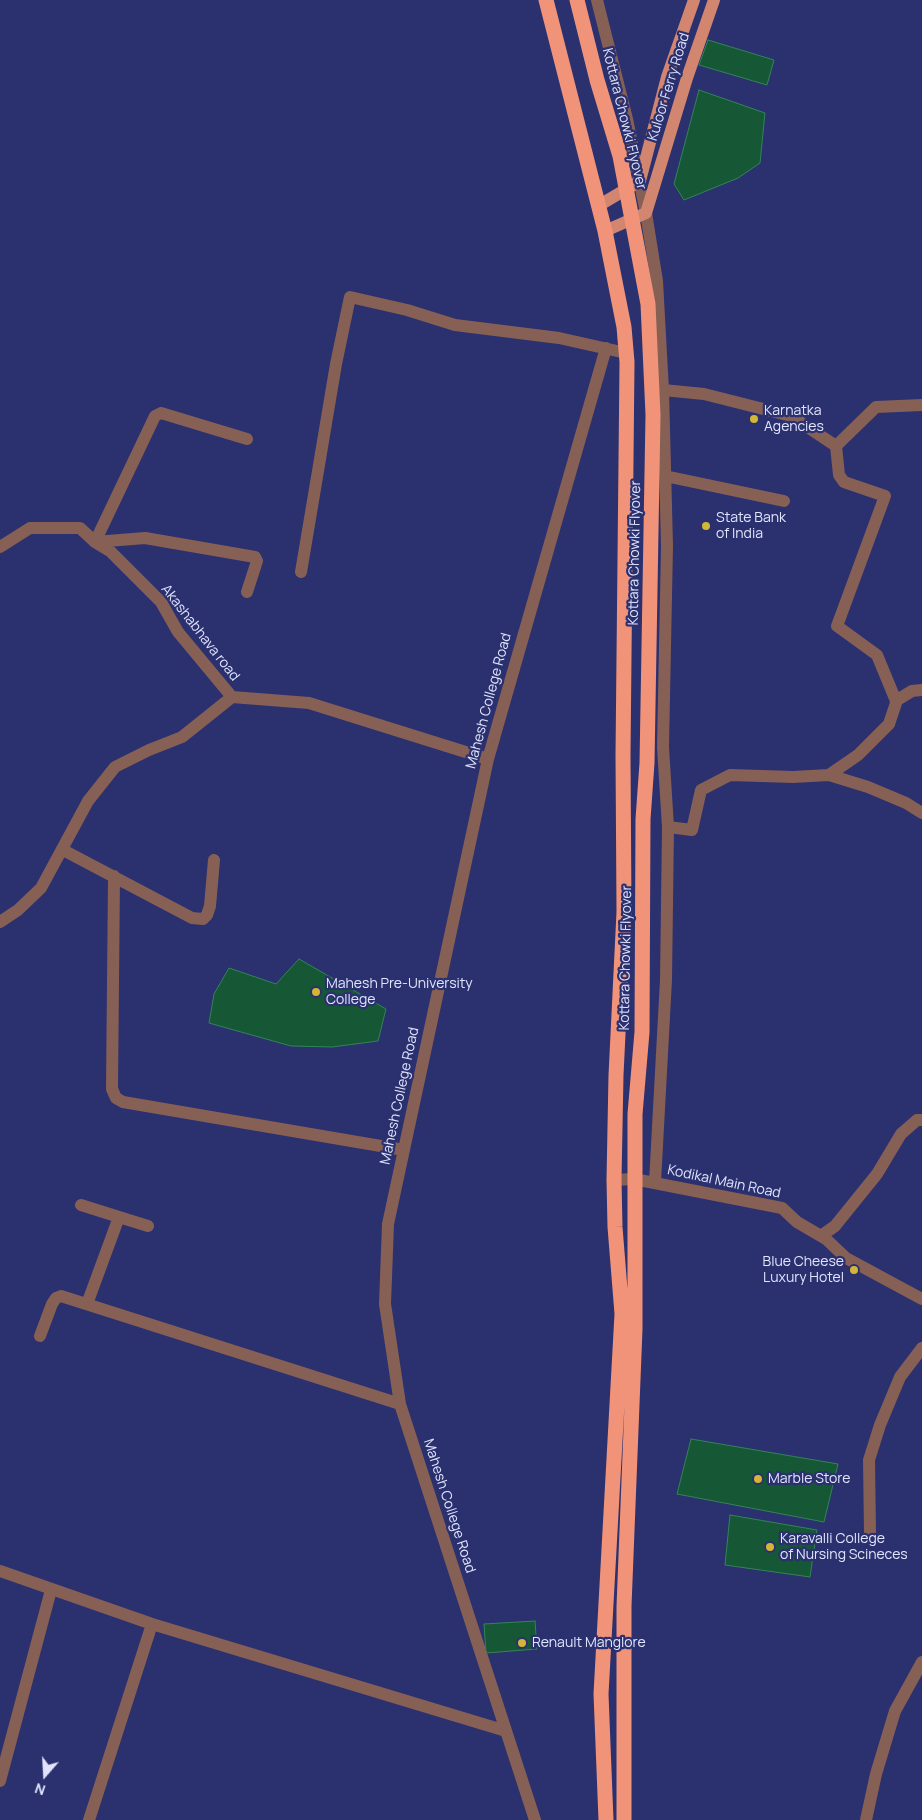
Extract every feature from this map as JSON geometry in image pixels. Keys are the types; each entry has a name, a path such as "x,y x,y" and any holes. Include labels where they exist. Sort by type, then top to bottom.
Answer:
{"highway":[{"path":"546,0 605,231 624,327 626,353 624,912 616,1075 614,1180 622,1314 601,1694 606,1820"},
{"name":"Kottara Chowki Flyover","path":"577,0 597,80 620,156 648,304 653,415 647,763 643,819 642,1032 635,1114 635,1329 624,1606 624,1820"}],"main road":[{"name":"Kuloor Ferry Road","path":"640,181 667,77 694,0"},
{"name":"Kuloor Ferry Road","path":"646,213 687,78 714,0"},
{"path":"598,206 640,181"},
{"path":"605,231 646,213"}],"street":[{"path":"597,0 627,119 646,213 657,281 663,390 667,546 664,747 668,827 666,980 654,1182"},
{"path":"301,572 336,364 350,297 408,310 455,325 559,338 626,353"},
{"name":"Mahesh College Road","path":"535,1820 400,1404 385,1304 388,1224 488,758 606,348"},
{"path":"663,390 704,394 791,416 836,446"},
{"path":"836,446 876,407 922,405"},
{"path":"95,542 155,416 161,413 247,439"},
{"path":"836,446 839,475 844,482 885,496 837,626 877,655 896,702"},
{"path":"665,476 784,501"},
{"name":"Akashabhava road","path":"0,547 30,528 80,528 95,542 110,552 161,602 178,632 232,697 309,703 488,758"},
{"path":"95,542 145,538 254,557 257,561 247,592"},
{"path":"829,775 858,755 889,724 896,702 912,691 922,690"},
{"path":"0,922 18,910 41,888 88,801 115,767 149,750 182,737 232,697"},
{"path":"668,827 692,830 701,790 730,775 793,777 829,775 868,787 906,803 922,813"},
{"path":"63,850 192,918 202,918 207,915 210,906 214,860"},
{"path":"114,876 112,1089 116,1098 122,1102 404,1150"},
{"path":"821,1236 835,1226 877,1174 901,1134 916,1120 922,1120"},
{"name":"Kodikal Main Road","path":"614,1180 634,1178 782,1208 797,1222 821,1236 846,1258 922,1299"},
{"path":"81,1205 148,1226"},
{"path":"88,1304 119,1217"},
{"path":"40,1336 56,1298 61,1296 400,1404"},
{"path":"870,1533 869,1460 880,1425 900,1377 922,1348"},
{"path":"0,1571 152,1624 506,1731"},
{"path":"0,1781 51,1590"},
{"path":"89,1820 152,1624"},
{"path":"866,1820 876,1774 895,1711 922,1662"}],"building":[{"path":"708,40 774,60 767,85 699,65"},
{"path":"699,90 765,113 760,163 738,178 684,200 674,184"},
{"path":"299,959 386,1009 378,1041 332,1047 291,1046 209,1023 214,994 229,968 276,984"},
{"name":"Marble Store","path":"691,1439 838,1464 824,1522 677,1494"},
{"name":"Karavalli College of Nursing Scineces","path":"730,1515 817,1530 810,1577 725,1565"},
{"path":"535,1621 537,1649 486,1653 484,1624"}],"place":[{"name":"Karnatka Agencies","path":"754,419"},
{"name":"State Bank of India","path":"706,526"},
{"name":"Mahesh Pre-University College","path":"316,992"},
{"name":"Blue Cheese Luxury Hotel","path":"854,1270"},
{"name":"Marble Store","path":"758,1479"},
{"name":"Karavalli College of Nursing Scineces","path":"770,1547"},
{"name":"Renault Manglore","path":"522,1643"}]}
